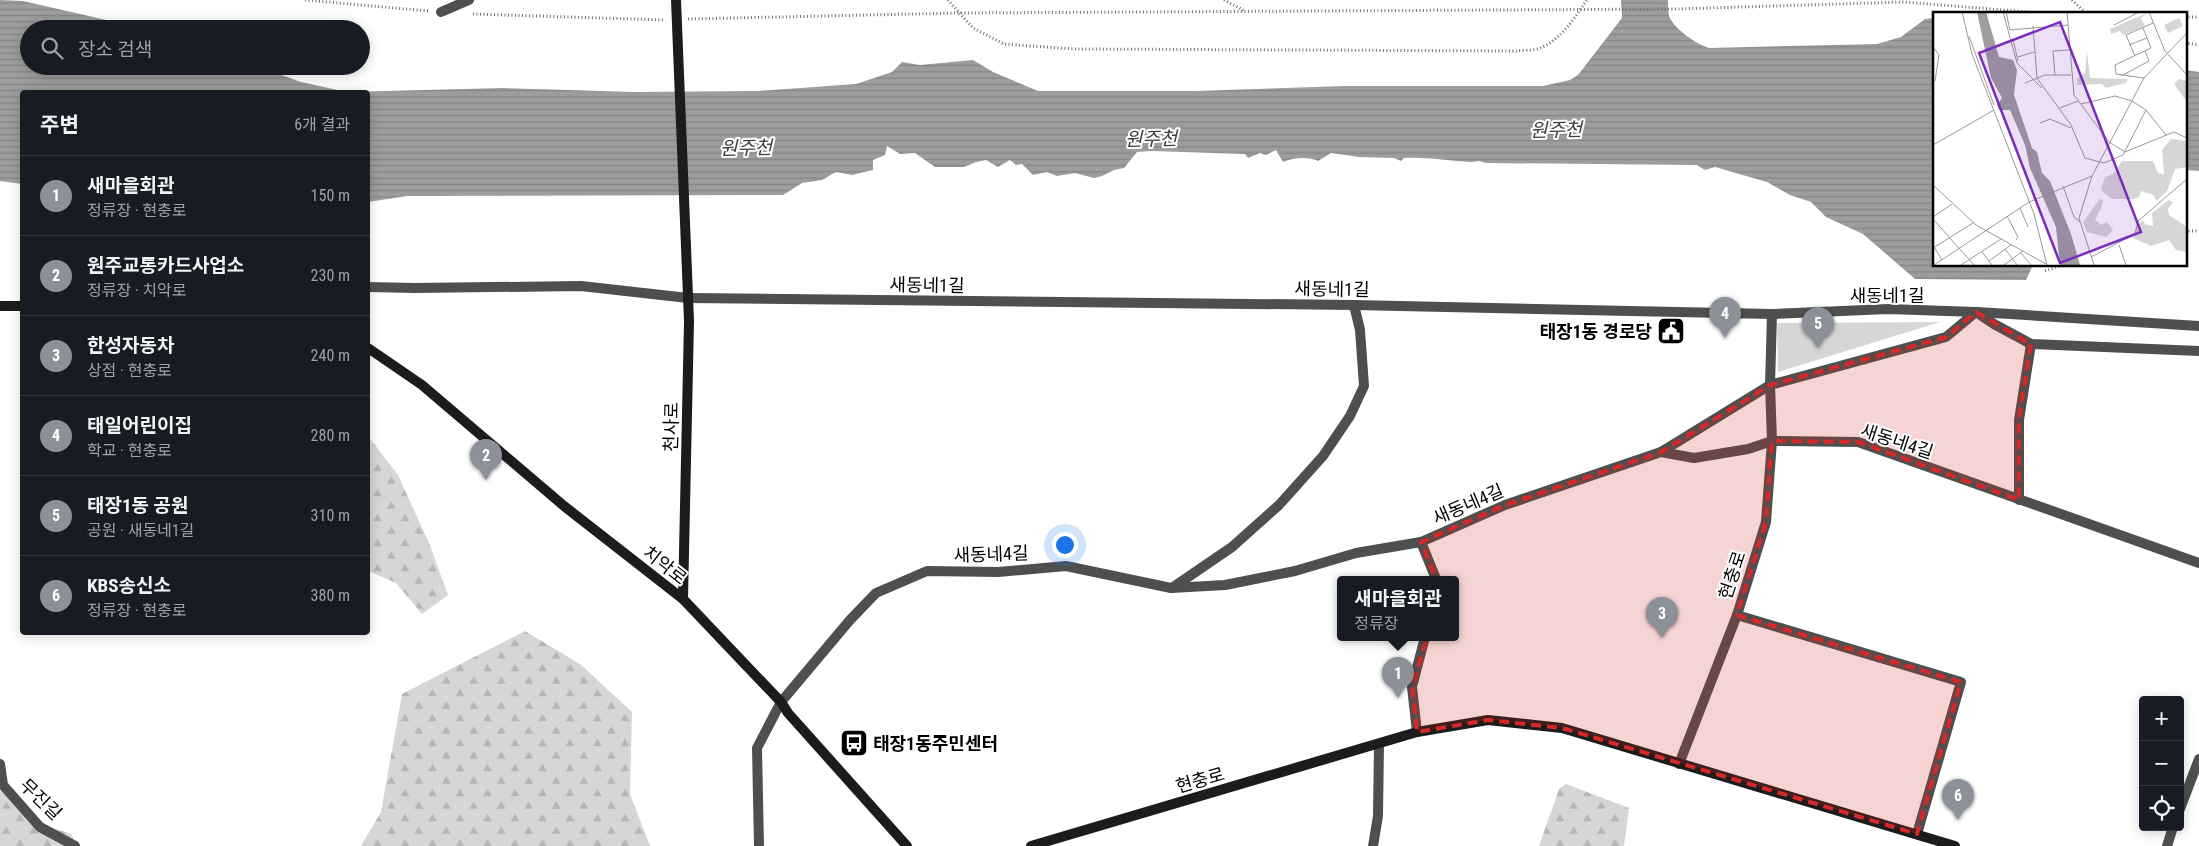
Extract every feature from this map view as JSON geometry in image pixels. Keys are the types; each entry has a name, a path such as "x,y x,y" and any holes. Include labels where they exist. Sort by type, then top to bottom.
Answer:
{"street":[{"path":"441,12 469,0"},
{"name":"천사로","path":"676,0 689,321 683,599"},
{"name":"새동네1길","path":"370,287 581,286 688,298 1354,305 1772,314 1888,309 1976,312 2199,326"},
{"path":"1171,588 1232,547 1278,505 1323,456 1350,416 1364,386 1360,330 1354,305"},
{"path":"0,306 20,306"},
{"path":"1661,452 1770,385 1946,337 1976,312 2030,344 2199,351"},
{"name":"현충로","path":"1679,764 1737,615 1766,522 1772,441 1770,385 1772,314"},
{"path":"2018,500 2019,420 2030,344"},
{"name":"치악로","path":"370,349 422,386 564,506 683,599 781,702 788,713 907,846"},
{"name":"새동네4길","path":"759,846 756,748 781,702 850,620 876,593 927,571 998,572 1066,566 1171,588 1225,585 1295,570 1356,553 1421,542 1505,505 1661,452 1694,458 1748,449 1772,441 1858,442 2199,563"},
{"path":"1421,542 1435,576"},
{"path":"1737,615 1961,682 1917,834"},
{"path":"1416,732 1412,687 1424,641"},
{"name":"현충로","path":"1030,846 1416,732 1488,720 1562,728 1955,846"},
{"path":"1373,846 1378,816 1379,744"},
{"path":"2184,798 2199,759"},
{"name":"무진길","path":"0,764 3,785 40,827 74,846"},
{"path":"2166,846 2172,831"}],"path":[{"path":"305,0 441,12"},
{"path":"948,0 974,28 1004,44 1074,49 1516,51 1540,48 1569,26 1587,0"},
{"path":"1224,0 1246,11"},
{"path":"2072,0 2085,12"},
{"path":"687,19 959,13 1676,9 1904,2 2029,12"},
{"path":"470,14 667,20"},
{"path":"2186,17 2199,17"},
{"path":"2186,42 2199,45"},
{"path":"2186,231 2199,230"},
{"path":"2045,271 2059,266"}],"highlighted area":[{"path":"1976,312 2031,344 2019,420 2019,500 1858,442 1772,441 1766,522 1737,615 1961,682 1917,834 1562,728 1488,720 1417,732 1412,687 1436,606 1437,582 1421,542 1505,505 1661,452 1770,385 1946,337"}],"green space":[{"path":"1940,322 1778,372 1777,323"},
{"path":"370,439 398,475 429,543 448,595 422,614 396,583 370,572"},
{"path":"525,631 580,664 632,712 630,794 650,846 361,846 381,812 402,694"},
{"path":"1566,784 1629,808 1624,846 1539,846 1559,789"},
{"path":"0,790 41,824 71,834 77,846 0,846"}],"water":[{"path":"0,0 23,1 106,20 20,20 20,75 281,75 301,82 338,90 20,90 20,184 0,181"},
{"name":"원주천","path":"1621,0 1668,0 1669,16 1680,31 1692,40 1709,48 1877,44 1901,37 1925,19 1933,18 1933,266 2033,266 2026,280 1915,279 1863,234 1826,217 1811,202 1790,195 1767,182 1715,167 1705,170 1697,165 1486,163 1479,161 1413,158 1404,158 1401,161 1394,158 1359,157 1331,153 1318,161 1300,158 1283,162 1276,150 1266,155 1260,153 1248,158 1245,154 1151,151 1137,152 1124,168 1094,178 1075,173 1057,176 1047,172 1033,175 1022,164 1016,165 1010,160 998,167 986,160 964,167 935,167 915,153 900,154 887,146 885,155 873,160 873,170 852,175 836,172 822,180 802,183 783,195 407,196 370,202 370,91 503,88 634,92 758,91 856,84 892,72 902,62 920,65 973,60 993,72 1038,91 1197,91 1344,86 1543,86 1570,80 1578,75 1622,18"},
{"path":"2186,70 2199,72 2199,171 2186,170"}],"place":[{"name":"태장1동 경로당","path":"1671,331"},
{"name":"태일어린이집","path":"1725,338"},
{"name":"태장1동 공원","path":"1818,348"},
{"name":"원주교통카드사업소","path":"486,480"},
{"name":"한성자동차","path":"1662,638"},
{"name":"새마을회관","path":"1398,698"},
{"name":"태장1동주민센터","path":"854,743"},
{"name":"KBS송신소","path":"1958,820"}]}
